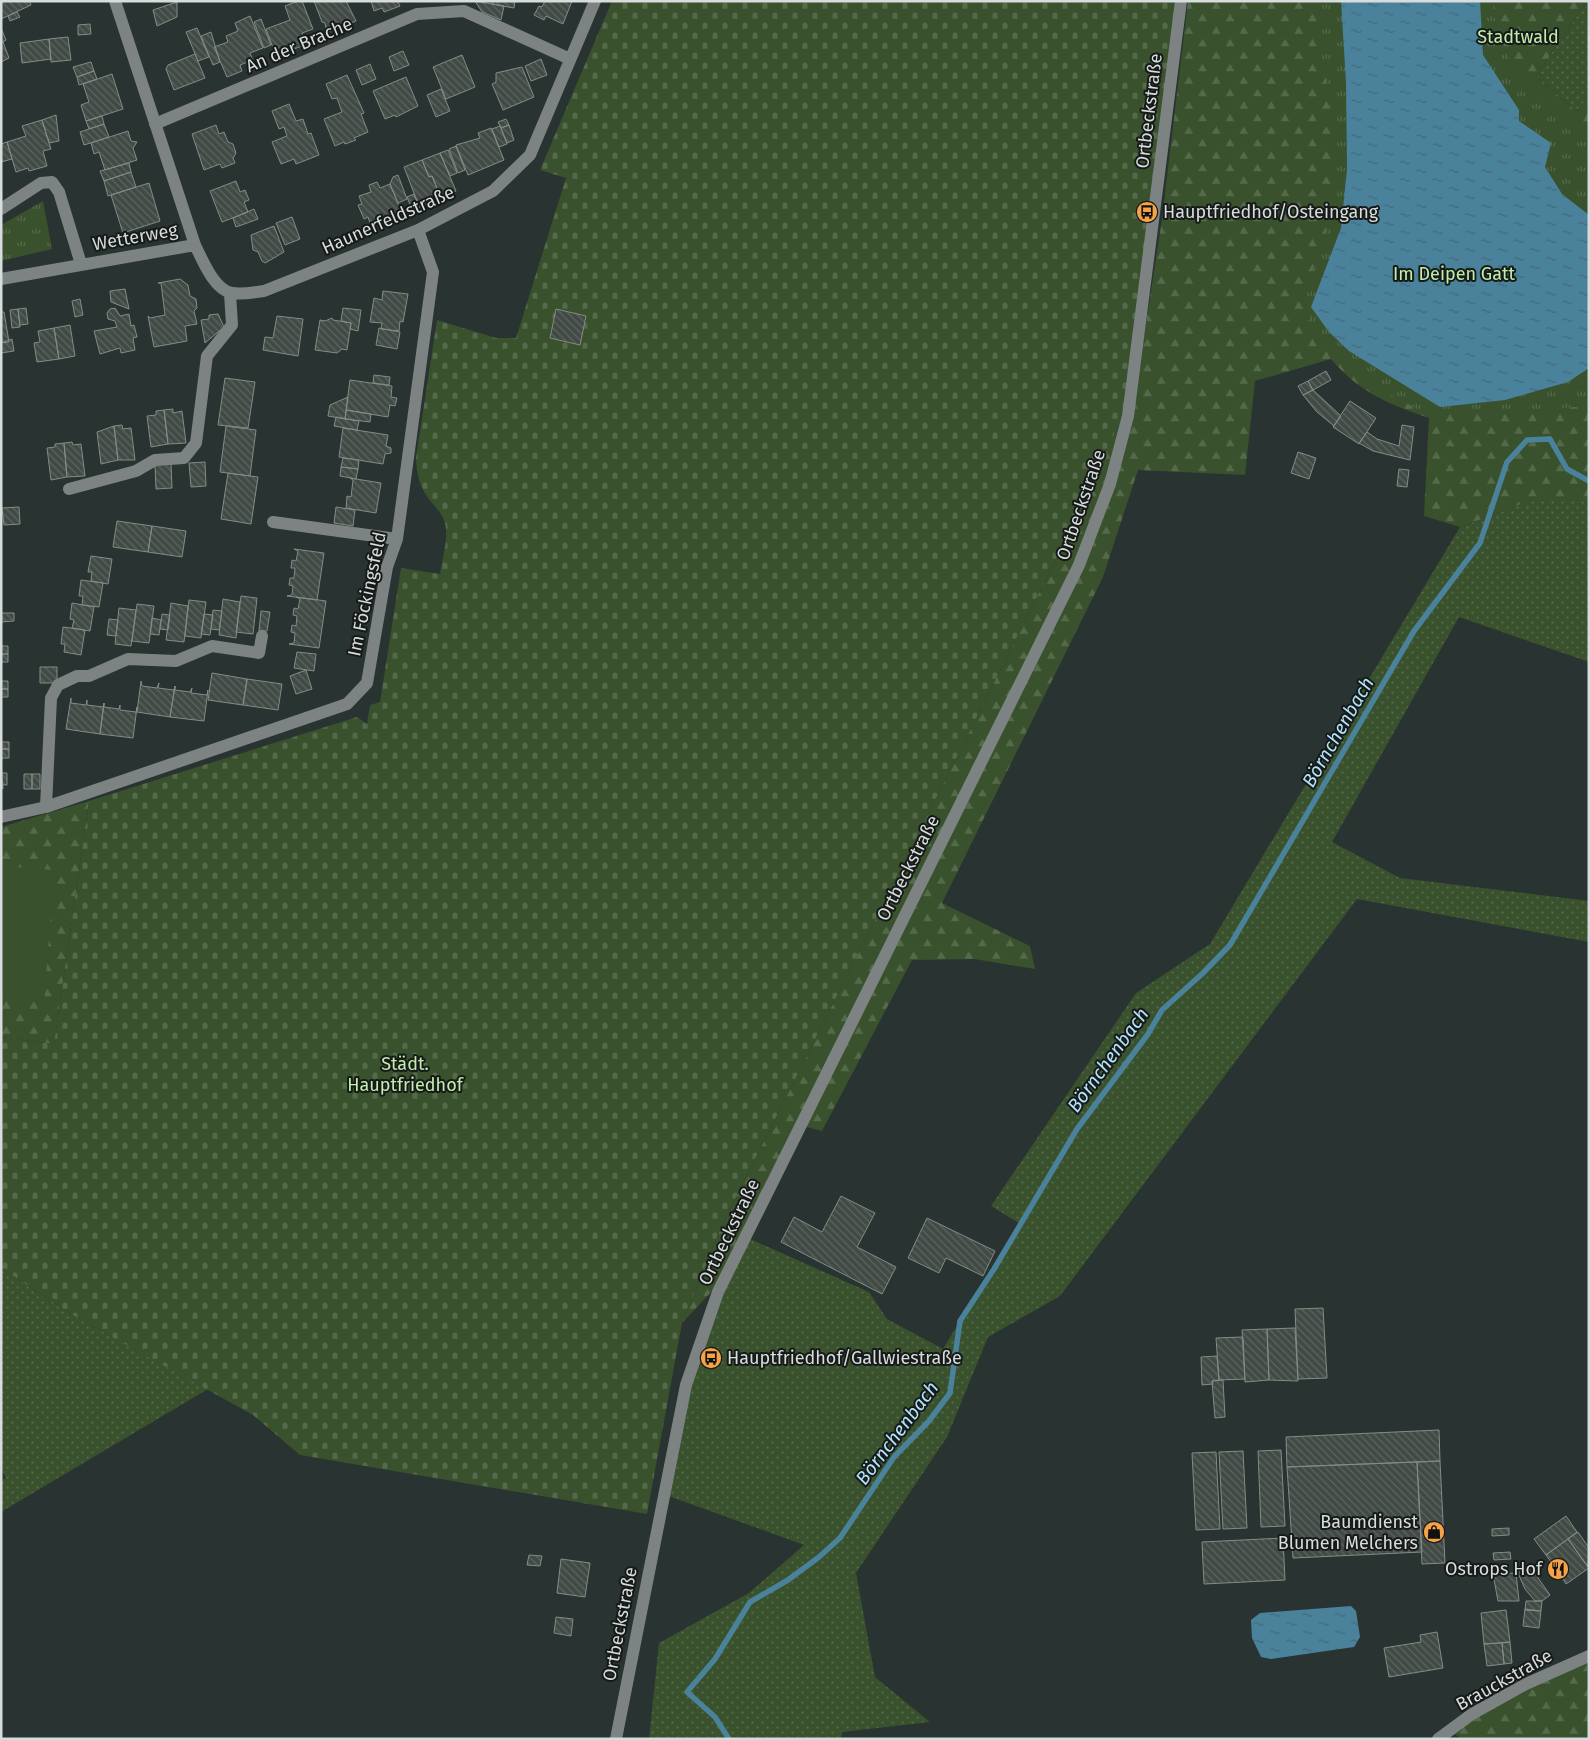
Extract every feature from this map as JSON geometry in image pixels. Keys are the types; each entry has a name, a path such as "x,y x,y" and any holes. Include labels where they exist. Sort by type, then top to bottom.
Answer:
{"street":[{"path":"69,489 136,472 155,460 184,458 196,443 207,356 232,325 230,293 211,277 195,244 115,1"},
{"name":"Haunerfeldstraße","path":"230,293 264,291 418,230 493,191 530,155 595,1"},
{"name":"Ortbeckstraße","path":"616,1739 686,1385 718,1292 1079,565 1110,484 1128,416 1181,1"},
{"name":"An der Brache","path":"155,124 417,14 464,11 570,59"},
{"name":"Wetterweg","path":"1,209 41,183 52,182 59,192 81,264"},
{"name":"Im Föckingsfeld","path":"1,817 46,807 347,704 367,683 387,567 397,539 433,272 418,230"},
{"name":"Wetterweg","path":"1,279 195,244"},
{"path":"273,522 397,539"},
{"path":"46,807 51,698 58,685 77,676 90,676 128,659 176,661 212,646 259,653 262,636"},
{"name":"Brauckstraße","path":"1438,1739 1472,1714 1526,1684 1589,1656"}],"green space":[{"name":"Städt. Hauptfriedhof","path":"612,1 1176,1 1123,417 1089,483 1056,559 721,1227 682,1323 647,1514 300,1455 253,1415 76,1317 1,1268 1,1037 54,1044 89,801 357,717 367,724 370,705 380,702 401,568 440,574 445,547 446,526 440,513 422,488 418,477 416,458 437,320 496,338 516,338 566,178 540,170"},
{"path":"1188,1 1341,1 1589,368 1589,499 1535,499 1460,527 1424,516 1429,418 1400,408 1375,396 1352,380 1331,359 1255,381 1245,475 1138,470 1103,577 942,903 1030,946 1035,969 974,959 912,960 822,1131 795,1124 714,1289 682,1323 721,1227 1056,559 1089,483 1123,417 1130,429 1162,219"},
{"name":"Im Deipen Gatt","path":"1314,1 1493,1 1496,29 1516,73 1582,129 1589,131 1589,408 1573,407 1498,414 1419,410 1350,372 1314,334 1303,299 1325,235 1332,179 1330,108"},
{"name":"Stadtwald","path":"1480,1 1587,1 1536,76 1577,112 1589,95 1589,215 1562,194"},
{"path":"1587,1 1589,95 1577,112 1536,76"},
{"path":"43,201 52,249 1,261 1,225"},
{"path":"1535,499 1589,499 1589,662 1459,617 1332,842 1400,878 1589,901 1589,942 1357,899 1060,1296 988,1337 947,1437 856,1573 875,1677 930,1722 842,1732 841,1739 649,1739 659,1643 749,1593 804,1545 663,1494 696,1355 748,1238 869,1292 887,1319 943,1349 1019,1223 991,1206 1136,993 1210,944 1460,527"},
{"path":"89,801 54,1044 1,1037 1,827"},
{"path":"1,866 54,870 44,1002 1,999"},
{"path":"1,1268 76,1317 208,1389 1,1512 1,1481 6,1478 1,1469"},
{"path":"1587,1656 1589,1739 1462,1739 1450,1731"}],"water":[{"name":"Im Deipen Gatt","path":"1341,1 1480,1 1483,55 1519,110 1519,121 1551,143 1545,167 1562,194 1589,215 1589,368 1568,382 1505,400 1440,407 1349,351 1329,332 1311,307 1341,228 1347,169 1346,83"},
{"path":"1351,1606 1356,1611 1360,1637 1354,1647 1271,1659 1261,1657 1252,1638 1251,1620 1260,1613"}],"building":[{"path":"1,1 29,1 31,5 1,19"},
{"path":"302,1 313,29 302,33 307,44 276,56 266,29 290,20 285,6"},
{"path":"314,1 346,1 356,21 327,33 325,23 322,22"},
{"path":"371,1 400,1 398,2 400,6 384,12 382,8 374,11"},
{"path":"475,1 504,6 501,20 482,12"},
{"path":"493,1 515,1 514,8 492,4"},
{"path":"545,1 572,1 563,24 546,16 544,20 534,15 539,6 542,7"},
{"path":"177,2 177,17 157,26 153,10"},
{"path":"17,12 20,17 10,21 8,16"},
{"path":"250,16 263,48 250,53 253,60 240,65 242,71 227,77 214,47 228,42 226,36 238,31 235,23"},
{"path":"261,19 271,45 264,48 254,22"},
{"path":"90,24 91,34 78,35 78,25"},
{"path":"1,28 6,40 1,43"},
{"path":"197,28 209,57 198,61 186,32"},
{"path":"211,32 220,62 213,65 201,36"},
{"path":"68,37 71,60 51,62 49,39"},
{"path":"49,39 51,59 22,63 20,43"},
{"path":"3,42 9,58 1,62 1,43"},
{"path":"403,51 409,65 394,71 389,57"},
{"path":"195,54 205,78 174,90 166,69 168,65"},
{"path":"462,55 475,87 446,99 433,67"},
{"path":"541,59 547,75 531,81 525,66"},
{"path":"91,62 94,71 77,77 73,67"},
{"path":"370,64 376,79 362,85 356,70"},
{"path":"522,67 534,97 503,110 492,84 496,82 496,73"},
{"path":"94,71 97,79 79,85 77,77"},
{"path":"112,74 123,109 86,121 81,105 89,102 83,84"},
{"path":"347,75 364,113 361,114 368,132 354,138 356,140 335,146 324,119 342,112 337,98 332,99 326,84"},
{"path":"406,77 418,106 396,117 395,115 385,119 373,91"},
{"path":"441,89 450,111 436,117 427,95"},
{"path":"289,104 296,121 303,119 308,134 311,133 319,155 296,164 294,159 281,164 272,142 287,136 284,127 279,129 272,111"},
{"path":"56,115 59,141 49,143 42,120"},
{"path":"102,116 104,124 89,129 86,121"},
{"path":"506,119 509,125 501,128 498,122"},
{"path":"42,120 51,149 43,151 47,166 29,171 28,168 16,172 7,142 26,136 22,126"},
{"path":"104,124 109,137 84,145 80,132"},
{"path":"216,125 219,134 224,132 228,142 233,144 236,153 233,158 235,163 222,168 220,164 204,170 192,134"},
{"path":"509,125 514,140 507,143 501,128"},
{"path":"500,126 507,144 499,147 492,129"},
{"path":"491,128 504,160 468,175 456,145 480,138 478,133"},
{"path":"128,131 131,141 137,142 133,148 137,160 105,170 99,152 94,154 91,143"},
{"path":"7,142 12,159 1,162 1,144"},
{"path":"456,146 465,170 458,173 449,149"},
{"path":"448,150 457,173 450,176 440,153"},
{"path":"440,153 456,191 441,198 432,176 429,177 422,160"},
{"path":"422,160 429,177 432,176 441,198 419,206 404,167"},
{"path":"129,163 131,172 104,181 100,171"},
{"path":"131,172 136,187 108,196 104,181"},
{"path":"398,175 407,199 398,203 390,184 393,177"},
{"path":"236,181 240,192 245,190 249,200 244,202 248,212 222,222 210,191"},
{"path":"377,182 380,188 390,184 401,211 393,214 395,218 380,224 378,220 370,223 368,217 364,219 358,205 362,204 359,196 371,192 369,185"},
{"path":"149,183 160,221 123,233 111,195"},
{"path":"414,194 420,209 413,212 407,197"},
{"path":"254,209 258,219 236,227 233,218"},
{"path":"292,217 300,239 285,245 276,223"},
{"path":"274,226 284,252 265,263 258,252 253,250 251,235"},
{"path":"180,279 188,285 190,296 196,299 197,308 194,311 197,324 185,326 187,341 154,347 148,316 150,318 165,315 161,283 158,283"},
{"path":"125,289 129,309 111,302 110,291"},
{"path":"383,291 408,294 403,322 400,321 399,331 381,329 382,323 370,322 374,298 382,300"},
{"path":"80,299 83,315 75,317 72,301"},
{"path":"26,308 28,324 20,325 18,309"},
{"path":"115,308 120,316 129,314 131,326 134,325 137,337 133,338 135,350 121,353 120,348 100,354 94,331 117,327 115,321 108,319 107,313 110,309"},
{"path":"343,308 361,310 358,331 350,329 351,323 341,321"},
{"path":"18,309 20,327 12,328 10,310"},
{"path":"556,309 586,316 580,345 550,338"},
{"path":"1,312 4,312 9,342 1,343"},
{"path":"218,314 224,327 205,343 201,320 209,319 209,315"},
{"path":"277,316 303,319 298,356 263,350 265,337 273,338"},
{"path":"332,318 333,320 351,323 347,350 342,349 337,353 315,350 320,320 325,321"},
{"path":"70,325 75,356 59,359 54,328"},
{"path":"54,328 59,359 37,362 34,343 40,342 38,331"},
{"path":"379,328 400,332 397,349 376,345"},
{"path":"12,339 14,351 1,353 1,343"},
{"path":"1326,371 1331,380 1313,390 1308,381"},
{"path":"374,375 390,377 389,385 373,383"},
{"path":"225,378 255,382 248,428 218,425"},
{"path":"350,380 392,386 391,397 397,398 395,406 390,405 388,417 346,410"},
{"path":"1308,381 1313,390 1303,395 1298,386"},
{"path":"1313,390 1341,416 1334,426 1317,412 1303,395"},
{"path":"348,397 345,419 328,416 330,405"},
{"path":"1350,401 1376,418 1359,444 1333,427"},
{"path":"173,409 173,413 182,411 186,443 168,444 164,410"},
{"path":"164,410 168,444 151,447 147,416 156,415 156,411"},
{"path":"346,410 371,414 370,422 345,419"},
{"path":"336,417 359,421 357,430 334,426"},
{"path":"122,425 123,429 131,428 135,460 118,460 114,426"},
{"path":"1402,425 1414,427 1410,460 1373,451 1359,443 1367,432 1377,439 1399,446"},
{"path":"114,426 118,460 101,464 97,432"},
{"path":"226,426 256,430 250,476 220,472"},
{"path":"343,428 388,435 386,446 391,448 391,453 385,454 383,464 339,457"},
{"path":"72,442 73,445 81,444 85,476 67,477 64,443"},
{"path":"64,443 67,477 51,480 47,448 55,447 55,444"},
{"path":"1298,452 1316,458 1309,479 1291,473"},
{"path":"343,458 359,460 358,469 341,467"},
{"path":"205,462 206,486 191,487 189,463"},
{"path":"171,464 172,488 156,489 155,465"},
{"path":"341,467 358,469 356,479 340,476"},
{"path":"1399,469 1409,470 1407,487 1397,486"},
{"path":"228,473 258,477 251,524 221,519"},
{"path":"350,478 381,483 376,513 346,508 347,496 351,497 353,480"},
{"path":"19,507 20,524 4,525 2,508"},
{"path":"336,507 355,510 353,526 334,523"},
{"path":"117,521 152,526 148,552 113,547"},
{"path":"152,526 186,531 182,557 148,552"},
{"path":"294,549 324,553 317,600 287,596 292,595 293,586 289,585 290,578 294,578 295,568 291,568 292,560 296,561 298,551"},
{"path":"91,556 112,559 108,584 91,581 92,572 88,572"},
{"path":"81,580 103,583 99,607 82,605 83,596 79,596"},
{"path":"241,596 257,598 253,634 236,632"},
{"path":"296,597 326,601 319,648 289,644 294,643 295,633 291,632 292,625 296,626 297,616 293,615 294,608 298,609 300,599"},
{"path":"223,599 240,602 236,638 219,635"},
{"path":"189,600 206,602 201,638 185,636"},
{"path":"72,603 94,607 90,631 72,628 74,620 70,619"},
{"path":"171,603 188,606 184,642 166,640"},
{"path":"137,604 154,606 149,643 132,641"},
{"path":"119,608 136,610 131,646 115,644"},
{"path":"213,610 222,611 219,630 211,629"},
{"path":"261,611 270,612 267,631 259,631"},
{"path":"1,613 14,613 14,621 1,622"},
{"path":"162,614 170,615 168,630 160,629"},
{"path":"204,614 213,615 210,635 201,634"},
{"path":"152,618 161,620 159,635 150,634"},
{"path":"109,619 118,620 116,636 107,635"},
{"path":"63,627 85,630 81,655 64,652 65,644 61,644"},
{"path":"1,646 8,646 8,654 1,654"},
{"path":"297,652 316,654 314,671 294,668"},
{"path":"1,654 8,654 8,662 1,662"},
{"path":"40,667 57,667 57,683 40,683"},
{"path":"306,670 312,689 296,694 290,676"},
{"path":"212,673 247,679 243,705 208,700"},
{"path":"247,679 282,684 278,710 243,705"},
{"path":"1,681 8,681 8,689 1,689"},
{"path":"141,681 142,686 157,688 159,683 158,688 174,690 175,686 170,717 137,712"},
{"path":"175,686 175,690 190,692 192,688 191,693 207,695 208,690 204,721 170,717"},
{"path":"1,689 8,689 8,697 1,697"},
{"path":"71,698 71,703 86,705 87,700 87,705 103,707 104,703 100,734 66,729"},
{"path":"104,703 104,707 119,709 120,705 120,710 136,712 137,707 133,738 100,734"},
{"path":"1,742 9,742 9,749 1,749"},
{"path":"1,749 9,749 9,758 2,758 1,767"},
{"path":"1,767 2,773 7,773 7,785 3,785"},
{"path":"24,774 32,774 32,789 24,789"},
{"path":"32,774 40,774 40,789 32,789"},
{"path":"841,1196 875,1213 857,1247 896,1267 882,1294 781,1242 794,1217 822,1232"},
{"path":"927,1218 995,1251 983,1276 946,1258 939,1273 908,1258"},
{"path":"1323,1308 1327,1378 1298,1379 1295,1309"},
{"path":"1295,1328 1298,1381 1269,1380 1267,1329"},
{"path":"1267,1329 1269,1380 1245,1382 1242,1330"},
{"path":"1243,1337 1245,1379 1219,1380 1216,1338"},
{"path":"1217,1356 1219,1380 1212,1381 1213,1384 1202,1385 1201,1357"},
{"path":"1223,1380 1225,1417 1215,1418 1212,1381"},
{"path":"1439,1430 1440,1461 1287,1467 1286,1437"},
{"path":"1281,1450 1285,1526 1261,1527 1258,1451"},
{"path":"1243,1451 1247,1528 1223,1529 1219,1452"},
{"path":"1216,1452 1220,1529 1196,1530 1192,1453"},
{"path":"1440,1461 1445,1563 1422,1564 1417,1462"},
{"path":"1417,1462 1422,1552 1293,1558 1287,1467"},
{"path":"1566,1516 1577,1532 1546,1555 1534,1539"},
{"path":"1509,1528 1509,1535 1492,1536 1492,1529"},
{"path":"1578,1532 1589,1548 1588,1567 1568,1539"},
{"path":"1283,1538 1285,1580 1204,1584 1202,1542"},
{"path":"1568,1539 1589,1568 1566,1584 1559,1572 1555,1575 1551,1569 1554,1566 1546,1555"},
{"path":"1510,1552 1511,1559 1494,1560 1493,1553"},
{"path":"529,1555 542,1556 540,1566 527,1565"},
{"path":"561,1559 590,1563 585,1597 557,1593"},
{"path":"1529,1565 1550,1595 1542,1601 1535,1601 1525,1589 1518,1573"},
{"path":"1516,1573 1519,1601 1498,1601 1493,1574"},
{"path":"1526,1601 1542,1601 1541,1611 1525,1610"},
{"path":"1525,1609 1541,1611 1539,1628 1523,1626"},
{"path":"1506,1610 1510,1642 1484,1644 1481,1613"},
{"path":"556,1617 573,1619 571,1636 554,1633"},
{"path":"1437,1632 1443,1668 1389,1677 1384,1648 1421,1642 1420,1635"},
{"path":"1510,1642 1512,1663 1504,1664 1502,1643"},
{"path":"1502,1643 1504,1664 1487,1666 1484,1644"}],"waterway":[{"name":"Börnchenbach","path":"729,1739 715,1717 687,1692 715,1659 750,1602 788,1580 819,1557 840,1538 894,1457 929,1421 950,1393 960,1321 994,1269 1077,1129 1148,1034 1162,1010 1203,973 1230,945 1414,631 1480,543 1507,462 1527,440 1550,439 1567,469 1589,481"}],"place":[{"name":"Hauptfriedhof/Osteingang","path":"1147,212"},
{"name":"Hauptfriedhof/Gallwiestraße","path":"711,1358"},
{"name":"Baumdienst Blumen Melchers","path":"1434,1532"},
{"name":"Ostrops Hof","path":"1558,1569"}]}
